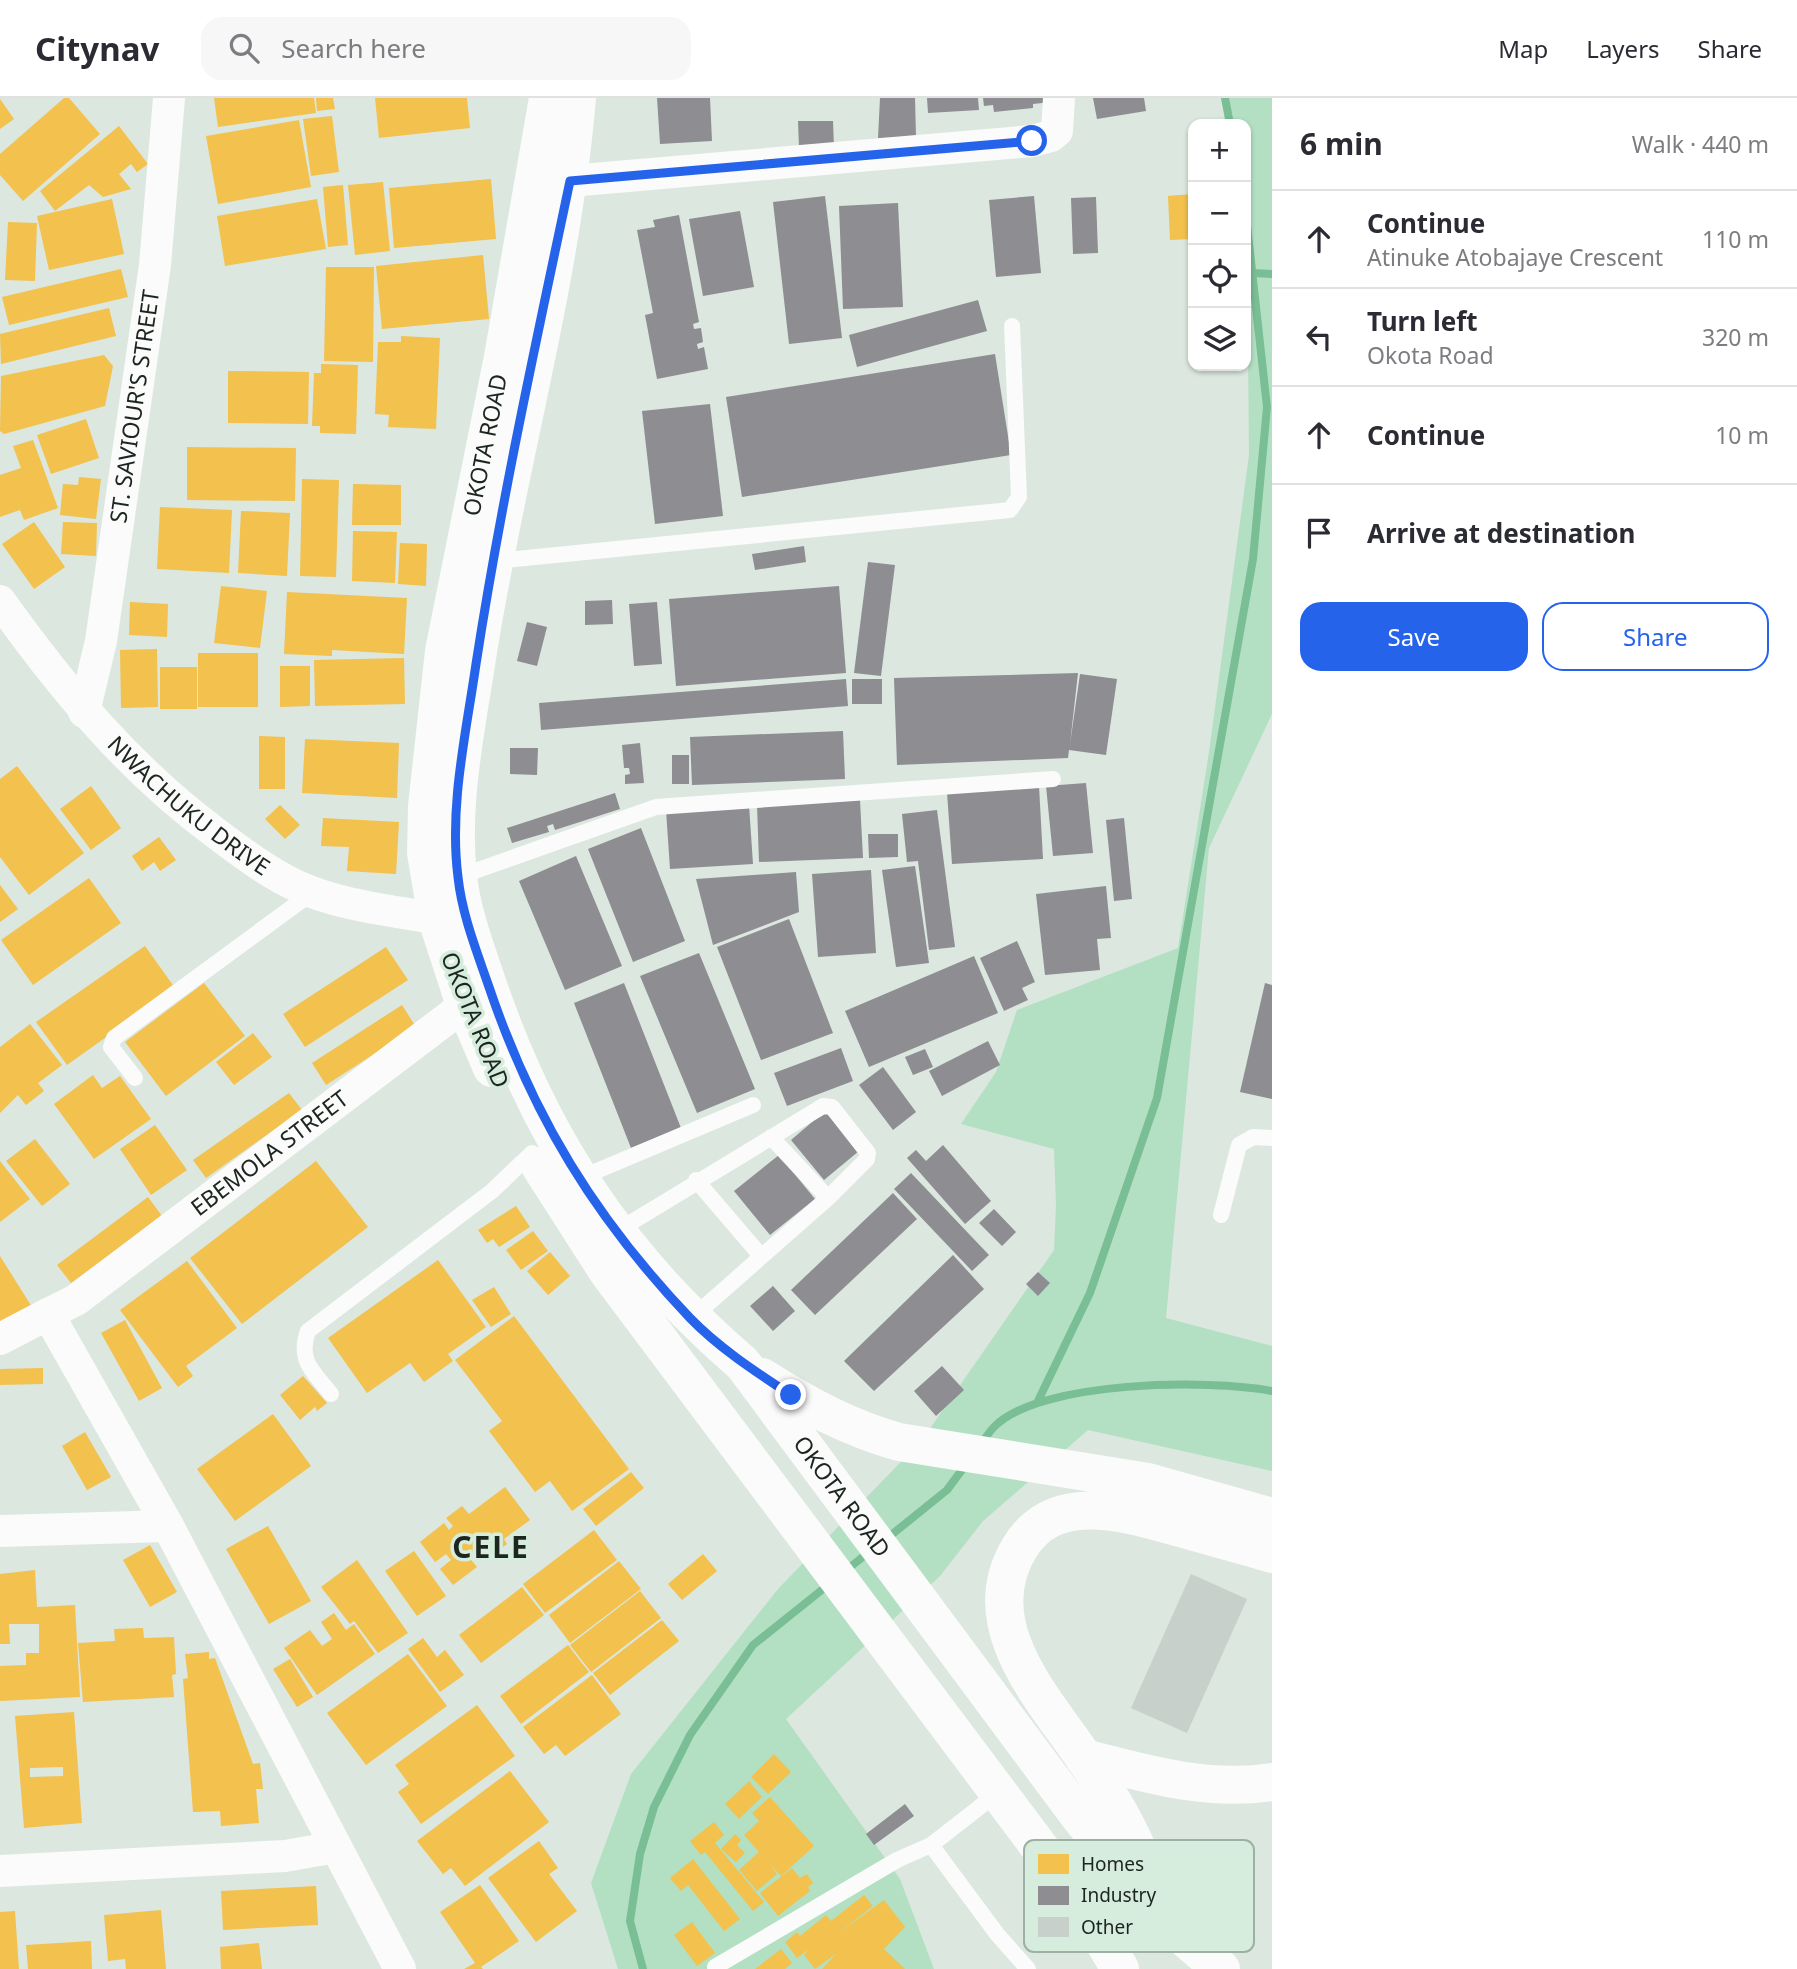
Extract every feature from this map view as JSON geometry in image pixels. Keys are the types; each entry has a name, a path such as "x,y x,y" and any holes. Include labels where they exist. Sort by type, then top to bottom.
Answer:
{"main road":[{"name":"OKOTA ROAD","path":"548,98 492,562 456,794 458,877 470,932 512,1055 619,1252 791,1517 1034,1840"},
{"name":"OKOTA ROAD","path":"577,98 570,181 518,359 444,651 430,753 426,853 437,919 465,1005 533,1153 619,1252 743,1364 957,1656 1100,1840"},
{"path":"743,1364 834,1419 867,1433 899,1442 1149,1482 1272,1517"},
{"path":"1134,1840 1120,1813 1084,1758 1042,1704 1007,1632 1004,1603 1013,1559 1024,1541 1055,1517 1072,1512 1106,1510 1272,1554"},
{"path":"1084,1758 1178,1782 1220,1786 1272,1782"},
{"name":"OKOTA ROAD","path":"1110,1952 1120,1969"},
{"name":"OKOTA ROAD","path":"1201,1952 1221,1969"}],"street":[{"name":"ST. SAVIOUR'S STREET","path":"84,712 101,641 155,265 169,98"},
{"path":"570,181 1032,141 1057,131 1059,98"},
{"name":"NWACHUKU DRIVE","path":"0,601 84,712 179,806 241,852 296,886 345,903 437,919"},
{"name":"EBEMOLA STREET","path":"0,1339 62,1307 465,1005"},
{"path":"62,1307 168,1526 400,1969"},
{"path":"0,1531 168,1526"},
{"path":"0,1871 285,1856 336,1847"}],"lane":[{"path":"492,562 1010,510 1019,497 1012,326"},
{"path":"458,877 656,807 1053,779"},
{"path":"135,1078 111,1046 114,1038 313,892"},
{"path":"578,1179 753,1105"},
{"path":"619,1252 696,1180 823,1105 832,1107 867,1153 867,1159 828,1198 691,1319"},
{"path":"771,1137 828,1198"},
{"path":"1221,1215 1239,1145 1253,1137 1272,1138"},
{"path":"331,1394 306,1362 302,1348 308,1331 492,1191 533,1153"},
{"path":"696,1180 761,1256"},
{"path":"715,1967 897,1860 931,1845 999,1792"},
{"path":"931,1845 997,1934 1028,1969"}],"green space":[{"path":"1228,98 1272,98 1272,714 1209,848 1166,1318 1272,1346 1272,1471 1088,1430 983,1521 940,1576 786,1719 900,1879 934,1969 618,1969 591,1883 631,1774 778,1589 922,1440 1054,1250 1054,1149 961,1124 996,1072 1017,1010 1178,948 1209,752 1249,455 1251,119 1231,119"}],"building: Homes":[{"path":"64,98 69,98 100,134 23,201 0,175 0,154"},
{"path":"214,98 314,98 316,113 218,127"},
{"path":"316,98 333,98 335,109 317,111"},
{"path":"375,98 467,98 470,128 379,138"},
{"path":"0,99 14,119 0,129"},
{"path":"332,116 339,172 311,176 303,119"},
{"path":"299,120 311,187 218,204 206,136"},
{"path":"119,126 148,164 137,172 131,164 119,174 131,189 103,197 89,185 55,211 40,191"},
{"path":"491,179 496,239 394,248 389,188"},
{"path":"383,182 390,251 355,255 348,185"},
{"path":"343,185 348,245 328,247 323,187"},
{"path":"1188,194 1188,239 1170,240 1168,196"},
{"path":"112,199 124,254 49,270 37,216"},
{"path":"317,199 326,249 225,266 217,216"},
{"path":"8,222 37,223 35,281 5,280"},
{"path":"483,255 489,319 382,329 376,266"},
{"path":"326,267 374,267 373,362 324,361"},
{"path":"121,269 128,297 9,325 2,297"},
{"path":"109,308 116,336 1,364 0,334"},
{"path":"401,336 440,338 436,429 388,427 389,415 375,414 378,342 401,342"},
{"path":"104,355 113,366 105,406 4,434 0,431 1,376"},
{"path":"321,364 358,365 356,434 320,433 320,426 312,426 314,373 321,373"},
{"path":"228,371 309,372 308,424 228,423"},
{"path":"86,419 99,458 51,474 37,435"},
{"path":"33,440 58,508 24,520 20,510 0,517 0,475 21,468 13,446"},
{"path":"187,447 296,448 295,501 187,500"},
{"path":"79,477 101,479 96,519 60,515 63,484 78,485"},
{"path":"302,479 339,480 336,577 300,576"},
{"path":"353,484 401,485 401,525 352,525"},
{"path":"160,507 232,510 229,573 157,569"},
{"path":"241,511 290,513 287,576 238,573"},
{"path":"34,522 65,567 34,589 2,544"},
{"path":"63,522 97,523 96,556 61,554"},
{"path":"353,531 397,532 395,583 352,581"},
{"path":"400,543 427,544 426,586 398,584"},
{"path":"221,586 267,591 260,648 214,643"},
{"path":"287,592 407,598 404,654 332,650 332,656 284,654"},
{"path":"130,602 168,604 167,637 129,635"},
{"path":"157,649 158,707 121,708 120,650"},
{"path":"198,653 258,653 258,707 198,707"},
{"path":"404,658 405,704 315,706 314,660"},
{"path":"280,666 310,666 310,706 280,707"},
{"path":"160,667 197,667 197,709 160,709"},
{"path":"259,736 285,737 285,789 259,789"},
{"path":"305,739 399,743 397,798 302,793"},
{"path":"17,766 84,853 29,895 0,857 0,779"},
{"path":"91,786 121,828 91,850 60,809"},
{"path":"280,805 300,825 285,839 265,819"},
{"path":"323,818 399,822 396,874 347,871 349,847 321,846"},
{"path":"159,837 176,860 160,871 154,862 142,871 132,856"},
{"path":"89,878 121,923 33,985 1,940"},
{"path":"0,885 18,909 0,922"},
{"path":"145,946 175,988 67,1065 36,1022"},
{"path":"386,947 408,980 305,1047 283,1014"},
{"path":"204,983 245,1036 166,1096 125,1042"},
{"path":"402,1005 416,1027 326,1085 312,1063"},
{"path":"30,1024 62,1065 38,1083 44,1091 26,1105 18,1095 0,1113 0,1047"},
{"path":"253,1033 272,1057 234,1085 216,1062"},
{"path":"93,1075 102,1088 120,1076 151,1119 94,1159 54,1104"},
{"path":"289,1093 302,1110 206,1178 193,1160"},
{"path":"155,1125 187,1170 151,1195 120,1149"},
{"path":"35,1139 70,1184 42,1206 6,1161"},
{"path":"0,1161 30,1199 0,1222"},
{"path":"316,1161 368,1227 242,1324 190,1258"},
{"path":"148,1197 162,1216 71,1283 57,1265"},
{"path":"516,1206 530,1227 499,1247 493,1239 487,1243 478,1230"},
{"path":"533,1231 548,1251 521,1270 506,1250"},
{"path":"550,1252 570,1276 548,1295 527,1271"},
{"path":"0,1256 32,1307 0,1323"},
{"path":"438,1260 486,1327 448,1354 453,1361 424,1382 410,1363 367,1393 328,1338"},
{"path":"187,1261 237,1328 186,1366 193,1376 178,1387 120,1310"},
{"path":"494,1287 511,1314 491,1327 472,1300"},
{"path":"514,1316 629,1469 572,1511 550,1481 535,1492 489,1431 502,1421 455,1360"},
{"path":"125,1320 162,1388 139,1401 101,1333"},
{"path":"43,1368 43,1384 0,1385 0,1369"},
{"path":"303,1376 327,1403 317,1411 315,1407 300,1420 280,1395"},
{"path":"273,1414 311,1466 235,1521 197,1469"},
{"path":"85,1432 111,1477 87,1490 62,1446"},
{"path":"631,1472 644,1488 596,1526 583,1509"},
{"path":"505,1487 530,1520 504,1539 507,1544 483,1562 474,1551 468,1556 477,1567 453,1585 440,1569 451,1560 446,1554 435,1562 420,1542 444,1523 449,1530 453,1526 446,1518 462,1506 469,1514"},
{"path":"268,1526 311,1601 269,1624 226,1549"},
{"path":"594,1530 617,1560 545,1613 523,1584"},
{"path":"150,1545 177,1592 150,1607 123,1560"},
{"path":"414,1551 446,1596 417,1616 385,1571"},
{"path":"703,1554 717,1571 682,1600 668,1584"},
{"path":"357,1560 408,1633 378,1653 354,1621 350,1624 321,1587"},
{"path":"619,1561 641,1589 570,1643 549,1615"},
{"path":"35,1570 37,1607 75,1605 80,1697 0,1701 0,1666 26,1665 26,1653 39,1653 39,1624 9,1624 10,1644 0,1644 0,1574"},
{"path":"522,1587 544,1615 481,1663 459,1635"},
{"path":"640,1591 661,1618 591,1672 570,1645"},
{"path":"334,1613 346,1630 354,1624 375,1654 317,1695 284,1648 310,1630 322,1646 332,1639 321,1622"},
{"path":"662,1620 679,1641 610,1695 593,1673"},
{"path":"143,1628 144,1638 174,1637 174,1697 83,1702 78,1643 115,1641 114,1629"},
{"path":"423,1638 437,1657 445,1650 464,1675 440,1692 408,1649"},
{"path":"568,1645 589,1672 521,1724 500,1696"},
{"path":"209,1652 209,1659 215,1658 253,1764 260,1763 263,1789 256,1789 259,1823 221,1826 220,1811 193,1812 183,1679 188,1678 185,1654"},
{"path":"408,1654 447,1706 366,1765 327,1713"},
{"path":"290,1659 313,1697 297,1707 273,1669"},
{"path":"592,1675 621,1714 565,1756 556,1745 544,1754 523,1727"},
{"path":"477,1705 515,1756 421,1824 398,1792 409,1784 395,1765"},
{"path":"74,1712 82,1823 24,1828 15,1716","holes":["63,1767 63,1776 30,1777 30,1768"]},
{"path":"774,1754 791,1772 768,1794 751,1777"},
{"path":"510,1771 549,1822 465,1886 451,1868 443,1874 417,1841"},
{"path":"749,1781 762,1797 739,1819 725,1804"},
{"path":"770,1797 814,1846 781,1876 770,1864 777,1874 757,1891 739,1870 759,1852 744,1835 759,1821 752,1813"},
{"path":"714,1822 724,1835 715,1843 764,1902 753,1911 705,1852 701,1855 690,1841"},
{"path":"735,1834 741,1840 737,1845 745,1853 736,1862 721,1849"},
{"path":"539,1841 558,1868 549,1874 577,1911 536,1942 488,1878"},
{"path":"693,1859 740,1919 724,1931 688,1885 681,1891 670,1878"},
{"path":"792,1868 800,1878 807,1874 813,1883 808,1887 810,1891 778,1916 760,1893"},
{"path":"480,1885 519,1941 481,1967 483,1969 464,1969 475,1963 440,1912"},
{"path":"316,1886 318,1925 223,1930 221,1891"},
{"path":"864,1895 873,1906 837,1934 884,1900 905,1927 884,1949 905,1969 822,1969 837,1953 815,1969 804,1955 809,1949 797,1958 785,1942 797,1932 800,1936 826,1915 831,1921"},
{"path":"161,1910 166,1969 126,1969 125,1959 108,1961 104,1915"},
{"path":"15,1911 19,1969 0,1969 0,1912"},
{"path":"692,1922 715,1953 697,1966 674,1935"},
{"path":"91,1941 92,1969 28,1969 26,1945"},
{"path":"259,1943 262,1969 221,1969 220,1947"},
{"path":"781,1949 792,1963 785,1969 755,1969"}],"building: Industry":[{"path":"657,98 710,98 712,141 660,144"},
{"path":"880,98 915,98 916,137 878,138"},
{"path":"927,98 978,98 979,110 928,113"},
{"path":"983,98 1051,98 1051,102 1033,104 1033,108 994,112 993,105 984,106"},
{"path":"1093,98 1144,98 1146,111 1097,119"},
{"path":"798,121 833,121 834,148 799,148"},
{"path":"825,196 842,338 789,344 773,202"},
{"path":"1034,196 1041,273 996,277 989,200"},
{"path":"1096,197 1098,253 1073,254 1071,198"},
{"path":"898,203 903,307 843,309 839,206"},
{"path":"740,211 754,287 703,296 689,219"},
{"path":"679,215 699,322 693,324 694,329 701,328 703,342 697,344 698,349 704,347 708,369 657,379 645,315 653,313 637,230 655,227 653,220"},
{"path":"978,300 987,331 857,367 849,335"},
{"path":"995,354 1011,455 742,497 726,397"},
{"path":"710,404 723,516 655,524 642,411"},
{"path":"804,546 806,562 755,570 752,554"},
{"path":"868,562 895,565 881,676 854,673"},
{"path":"839,586 846,673 676,686 669,599"},
{"path":"612,600 613,624 585,625 585,601"},
{"path":"657,602 662,664 634,666 629,604"},
{"path":"527,622 547,627 537,666 517,661"},
{"path":"1078,673 1070,744 1080,674 1117,679 1106,755 1069,750 1068,758 897,765 894,678"},
{"path":"846,679 848,706 541,730 539,703"},
{"path":"852,679 882,679 882,704 852,704"},
{"path":"843,731 845,779 692,785 690,737"},
{"path":"640,743 644,783 625,784 625,775 630,774 629,768 624,768 622,745"},
{"path":"510,748 538,748 537,775 510,774"},
{"path":"672,755 689,755 689,784 672,784"},
{"path":"1086,783 1093,853 1053,856 1046,786"},
{"path":"1039,786 1043,859 952,864 947,792"},
{"path":"615,793 620,809 555,830 553,824 547,826 549,832 512,843 507,828"},
{"path":"860,800 863,858 759,862 757,805"},
{"path":"749,805 753,864 670,869 666,810"},
{"path":"937,810 955,947 929,950 918,861 907,862 902,814"},
{"path":"1124,818 1132,899 1114,901 1106,820"},
{"path":"641,828 685,941 633,962 588,849"},
{"path":"868,834 898,834 898,857 869,858"},
{"path":"576,856 622,966 565,990 519,881"},
{"path":"915,866 929,963 896,967 882,870"},
{"path":"871,870 876,953 818,957 812,874"},
{"path":"796,872 799,912 713,945 696,879"},
{"path":"1106,886 1111,938 1097,939 1100,970 1045,975 1036,894"},
{"path":"789,919 833,1033 761,1060 717,947"},
{"path":"1017,941 1035,982 1022,988 1028,1000 1004,1011 980,958"},
{"path":"699,953 755,1089 697,1113 640,976"},
{"path":"974,956 998,1013 869,1067 845,1011"},
{"path":"624,983 681,1128 631,1148 574,1003"},
{"path":"1265,983 1272,985 1272,1099 1240,1092"},
{"path":"988,1041 1000,1065 942,1096 929,1071"},
{"path":"841,1048 853,1081 787,1106 774,1073"},
{"path":"925,1049 933,1067 913,1075 905,1057"},
{"path":"883,1067 916,1112 893,1130 859,1085"},
{"path":"825,1111 859,1151 824,1180 791,1140"},
{"path":"943,1145 991,1201 965,1224 907,1158 916,1150 926,1161"},
{"path":"779,1155 815,1199 770,1235 734,1191"},
{"path":"911,1173 989,1255 972,1271 894,1189"},
{"path":"893,1193 917,1219 815,1315 791,1290"},
{"path":"994,1209 1016,1232 1002,1246 979,1223"},
{"path":"953,1255 984,1289 874,1391 844,1361"},
{"path":"1038,1272 1050,1283 1038,1296 1026,1284"},
{"path":"773,1286 795,1311 773,1331 750,1306"},
{"path":"942,1366 964,1390 936,1416 914,1391"},
{"path":"905,1804 914,1816 874,1845 866,1834"}],"building: Other":[{"path":"1191,1574 1247,1599 1187,1733 1131,1708"}],"waterway":[{"path":"1225,98 1229,119"},
{"path":"1037,1403 1090,1293 1157,1098 1253,559 1267,407 1249,245"},
{"path":"1253,273 1272,274"},
{"path":"981,1444 994,1427 1017,1411 1048,1400 1086,1392 1169,1385 1244,1387 1272,1391"},
{"path":"885,1540 947,1490 967,1463"},
{"path":"844,1572 869,1552"},
{"path":"643,1969 630,1921 640,1854 654,1807 690,1735 753,1645 828,1585"}],"district":[{"name":"CELE","path":"491,1548"}],"route":[{"path":"791,1395 743,1364 691,1319 632,1253 578,1179 554,1139 512,1055 470,932 458,877 456,794 492,562 570,181 1032,141"}]}
